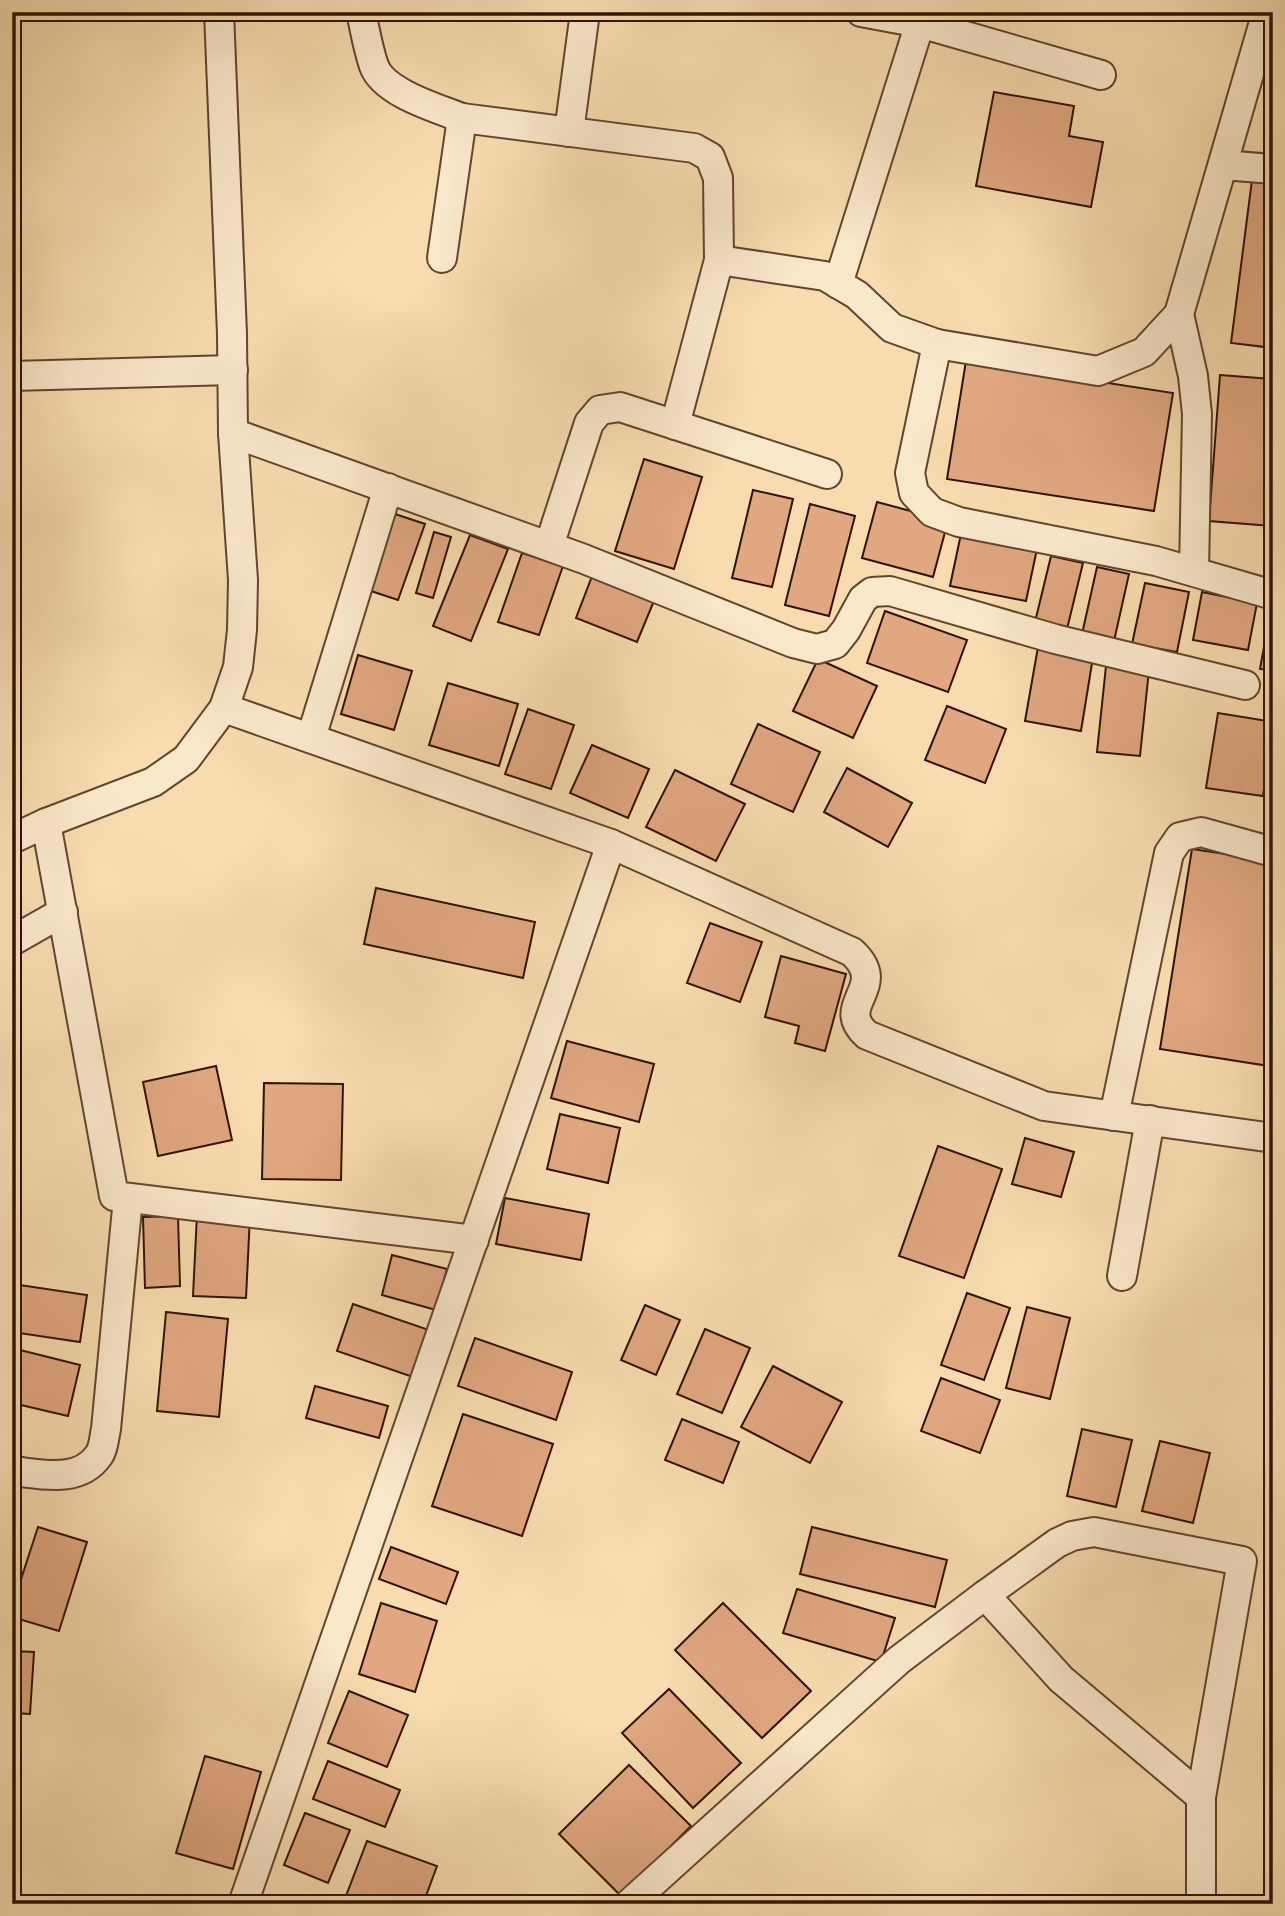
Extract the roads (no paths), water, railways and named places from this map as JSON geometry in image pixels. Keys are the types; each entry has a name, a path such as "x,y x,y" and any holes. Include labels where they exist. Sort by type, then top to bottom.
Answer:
{"street":[{"path":"12,839 153,782 186,759 225,708 238,667 243,580 233,433 219,12"},
{"path":"361,12 374,68 383,80 402,93 462,118 694,148 710,157 718,178 719,260 675,425"},
{"path":"569,132 585,12"},
{"path":"861,12 920,23 1101,75"},
{"path":"719,260 825,276 857,295 892,328 937,344 1098,371 1144,352 1178,314 1267,12"},
{"path":"838,284 920,23"},
{"path":"442,258 462,118"},
{"path":"1223,165 1273,169"},
{"path":"1178,314 1193,376 1197,414 1194,571"},
{"path":"937,344 910,473 914,492 932,512 959,522 1156,561 1273,595"},
{"path":"12,376 233,370"},
{"path":"549,546 589,423 600,410 620,407 827,474"},
{"path":"233,433 549,546 793,643 817,649 835,644 863,599 872,592 890,591 1055,639 1245,685"},
{"path":"312,738 388,488"},
{"path":"225,708 611,844 852,951 861,960 866,972 866,983 854,1018 858,1028 867,1035 1044,1106 1273,1138"},
{"path":"47,823 114,1196 474,1240"},
{"path":"1114,1116 1169,853 1180,837 1200,832 1273,852"},
{"path":"243,1904 611,844"},
{"path":"12,941 63,912"},
{"path":"1122,1276 1150,1121"},
{"path":"12,1471 60,1476 85,1470 101,1453 106,1429 128,1198"},
{"path":"629,1904 899,1660 985,1594 1057,1544 1072,1536 1094,1532 1241,1561 1201,1797 1201,1904"},
{"path":"985,1594 1061,1679 1201,1797"}]}
